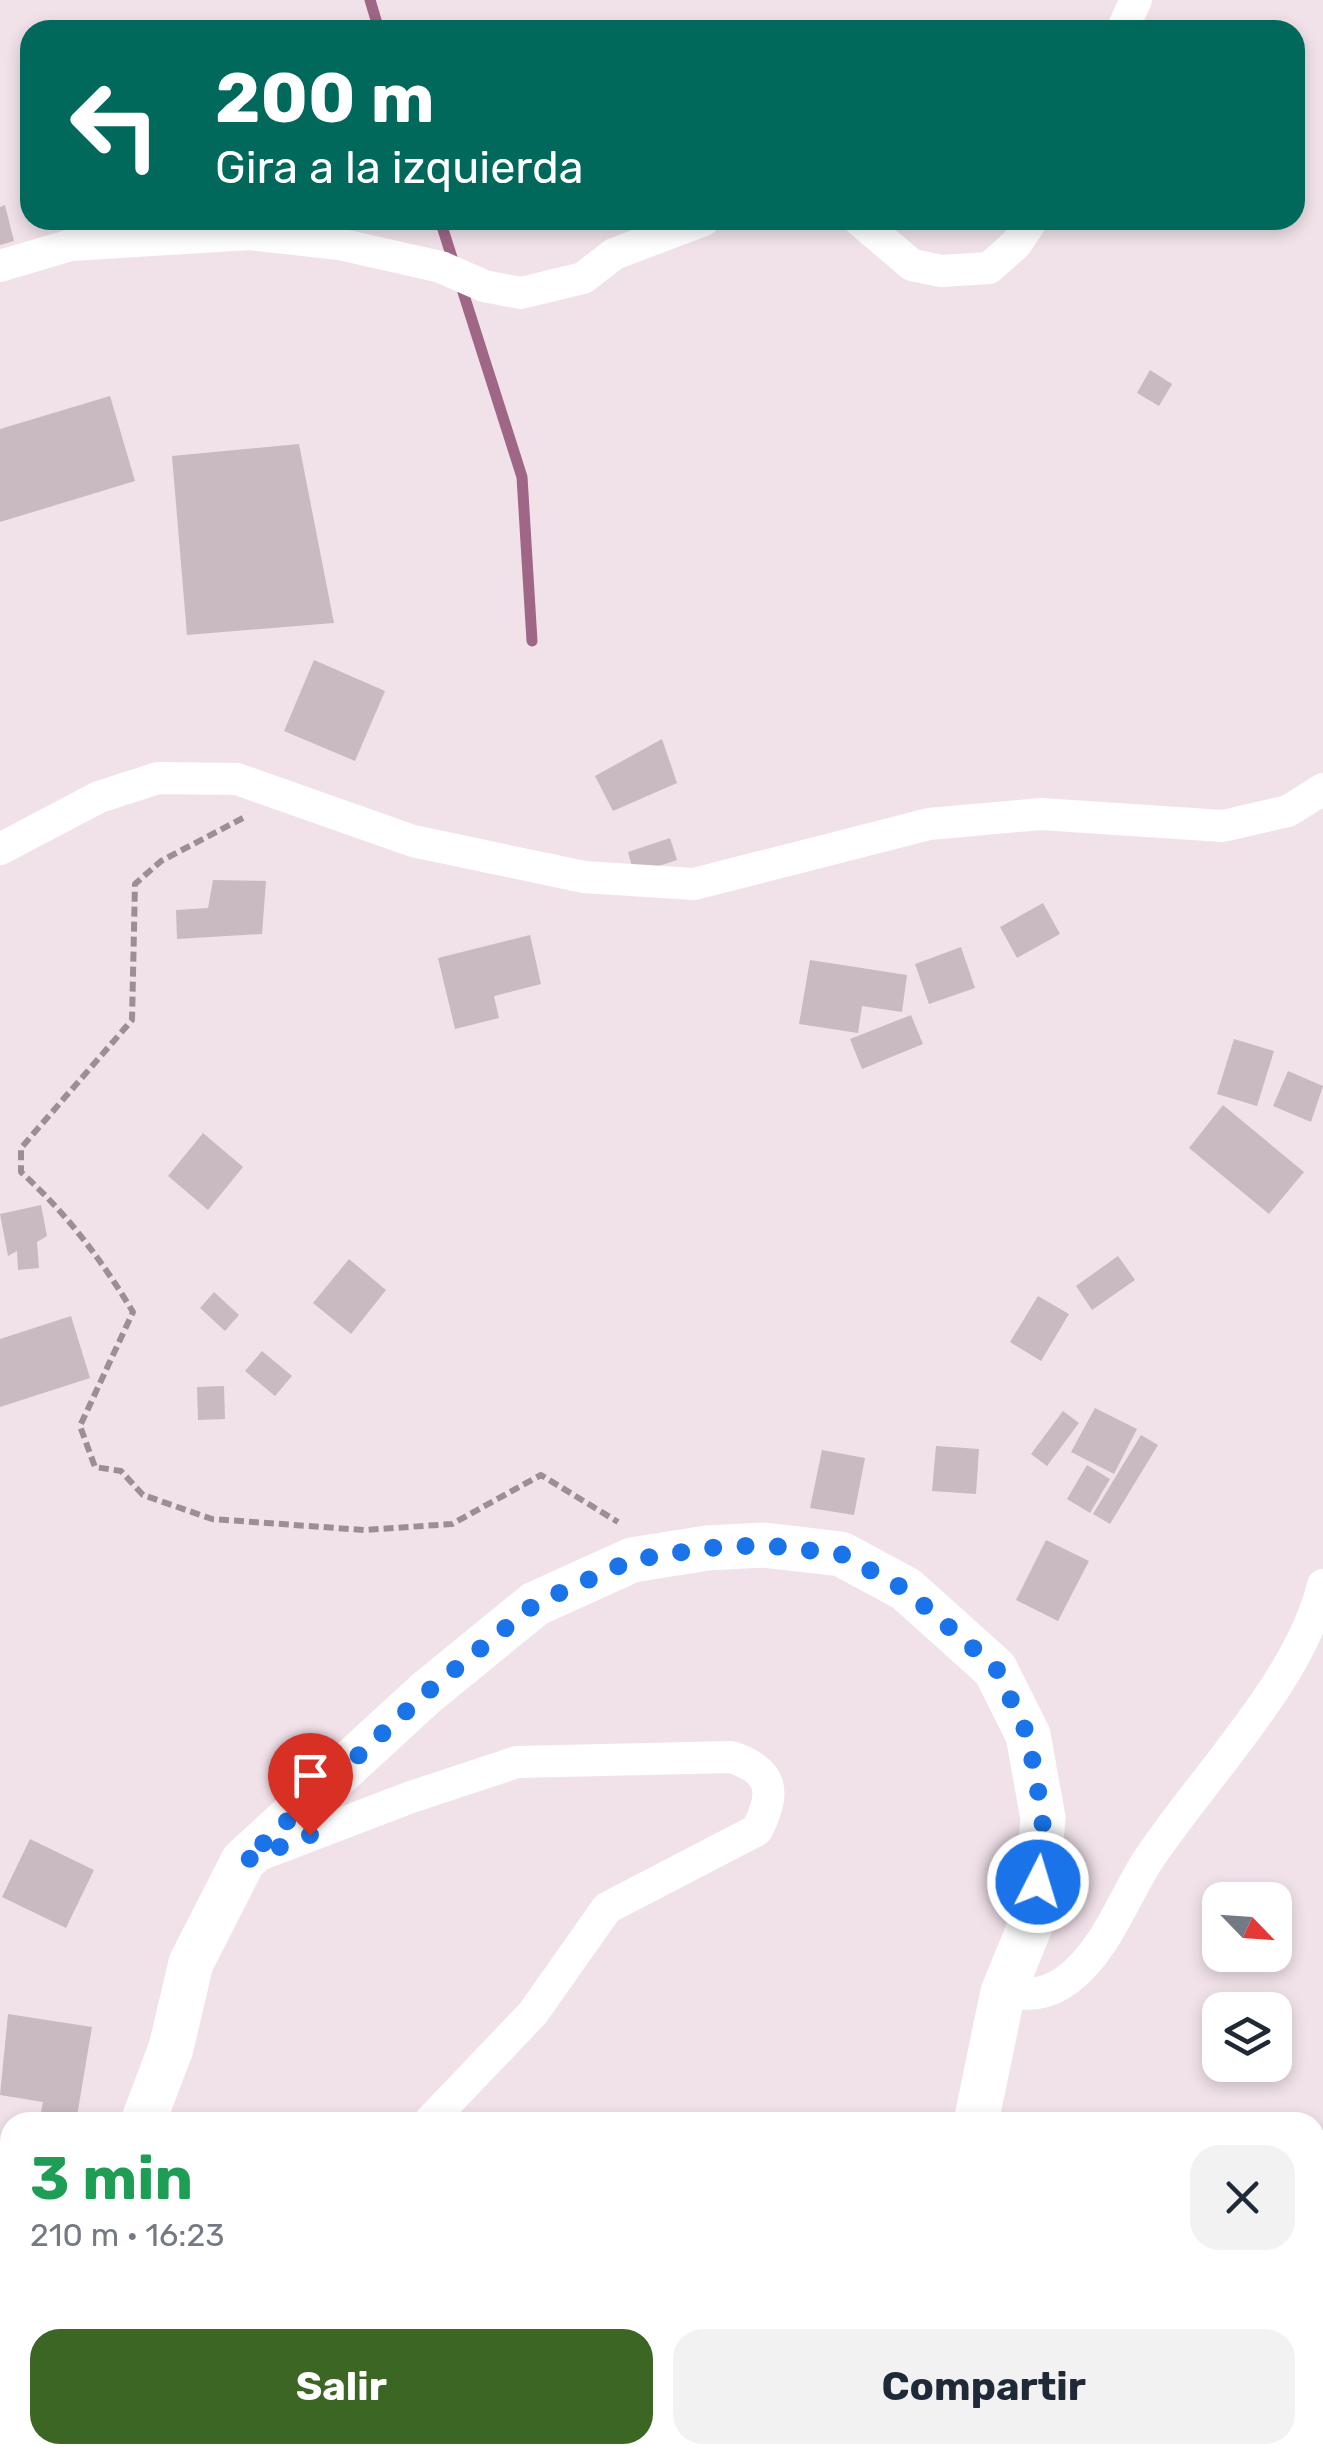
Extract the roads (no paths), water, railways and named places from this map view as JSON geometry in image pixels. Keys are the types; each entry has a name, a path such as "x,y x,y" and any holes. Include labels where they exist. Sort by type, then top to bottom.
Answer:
{"main road":[{"path":"147,2112 171,2048 191,1963 244,1861 426,1693 535,1604 632,1560 764,1545 841,1554 906,1590 996,1668 1028,1736 1043,1818 1036,1914 1003,1992 978,2112"}],"street":[{"path":"0,266 72,245 248,234 339,244 441,268 484,286 521,292 583,278 614,254 678,230"},
{"path":"871,230 912,264 941,270 989,268 1025,230"},
{"path":"0,849 100,797 158,778 237,779 413,841 584,877 694,884 929,824 1040,814 1223,826 1288,811 1323,789"},
{"path":"1003,1992 1040,1996 1070,1978 1100,1942 1148,1860 1296,1655 1323,1584"},
{"path":"244,1861 411,1796 517,1762 732,1756 756,1765 767,1780 769,1806 757,1830 606,1908 533,2013 438,2112"}],"waterway":[{"path":"370,0 376,20"},
{"path":"443,230 522,477 532,641"}]}
